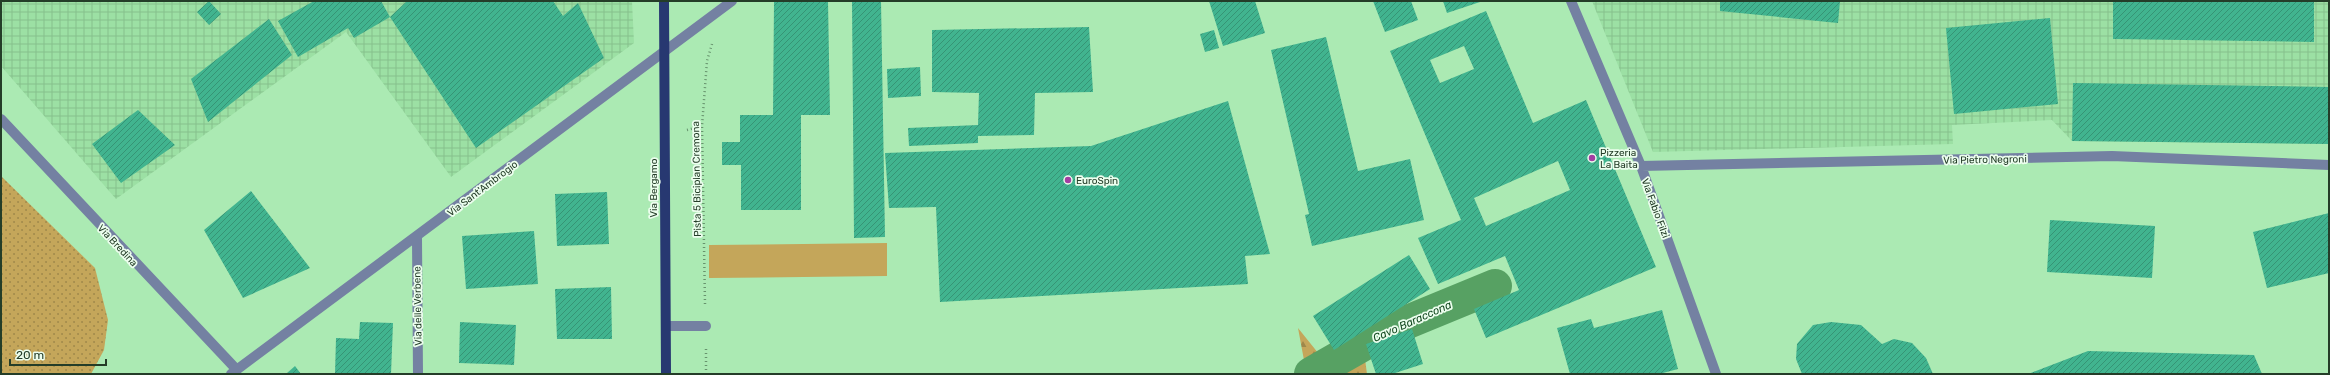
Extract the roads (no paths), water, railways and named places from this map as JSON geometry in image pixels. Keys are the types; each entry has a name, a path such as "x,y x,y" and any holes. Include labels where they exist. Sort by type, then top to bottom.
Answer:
{"main road":[{"name":"Via Bergamo","path":"664,1 666,374"}],"street":[{"name":"Via Sant'Ambrogio","path":"234,372 416,238 664,50 732,1"},
{"name":"Via Fabio Filzi","path":"1571,1 1641,166 1716,374"},
{"name":"Via Bredina","path":"1,119 234,372"},
{"name":"Via Pietro Negroni","path":"1641,166 2112,156 2329,165"},
{"name":"Via delle Verbene","path":"416,238 418,374"},
{"path":"666,326 706,326"}],"waterway":[{"name":"Cavo Baraccona","path":"1311,374 1388,330 1495,286"}],"place":[{"name":"Pizzeria La Baita","path":"1592,158"},
{"name":"EuroSpin","path":"1068,180"}]}
